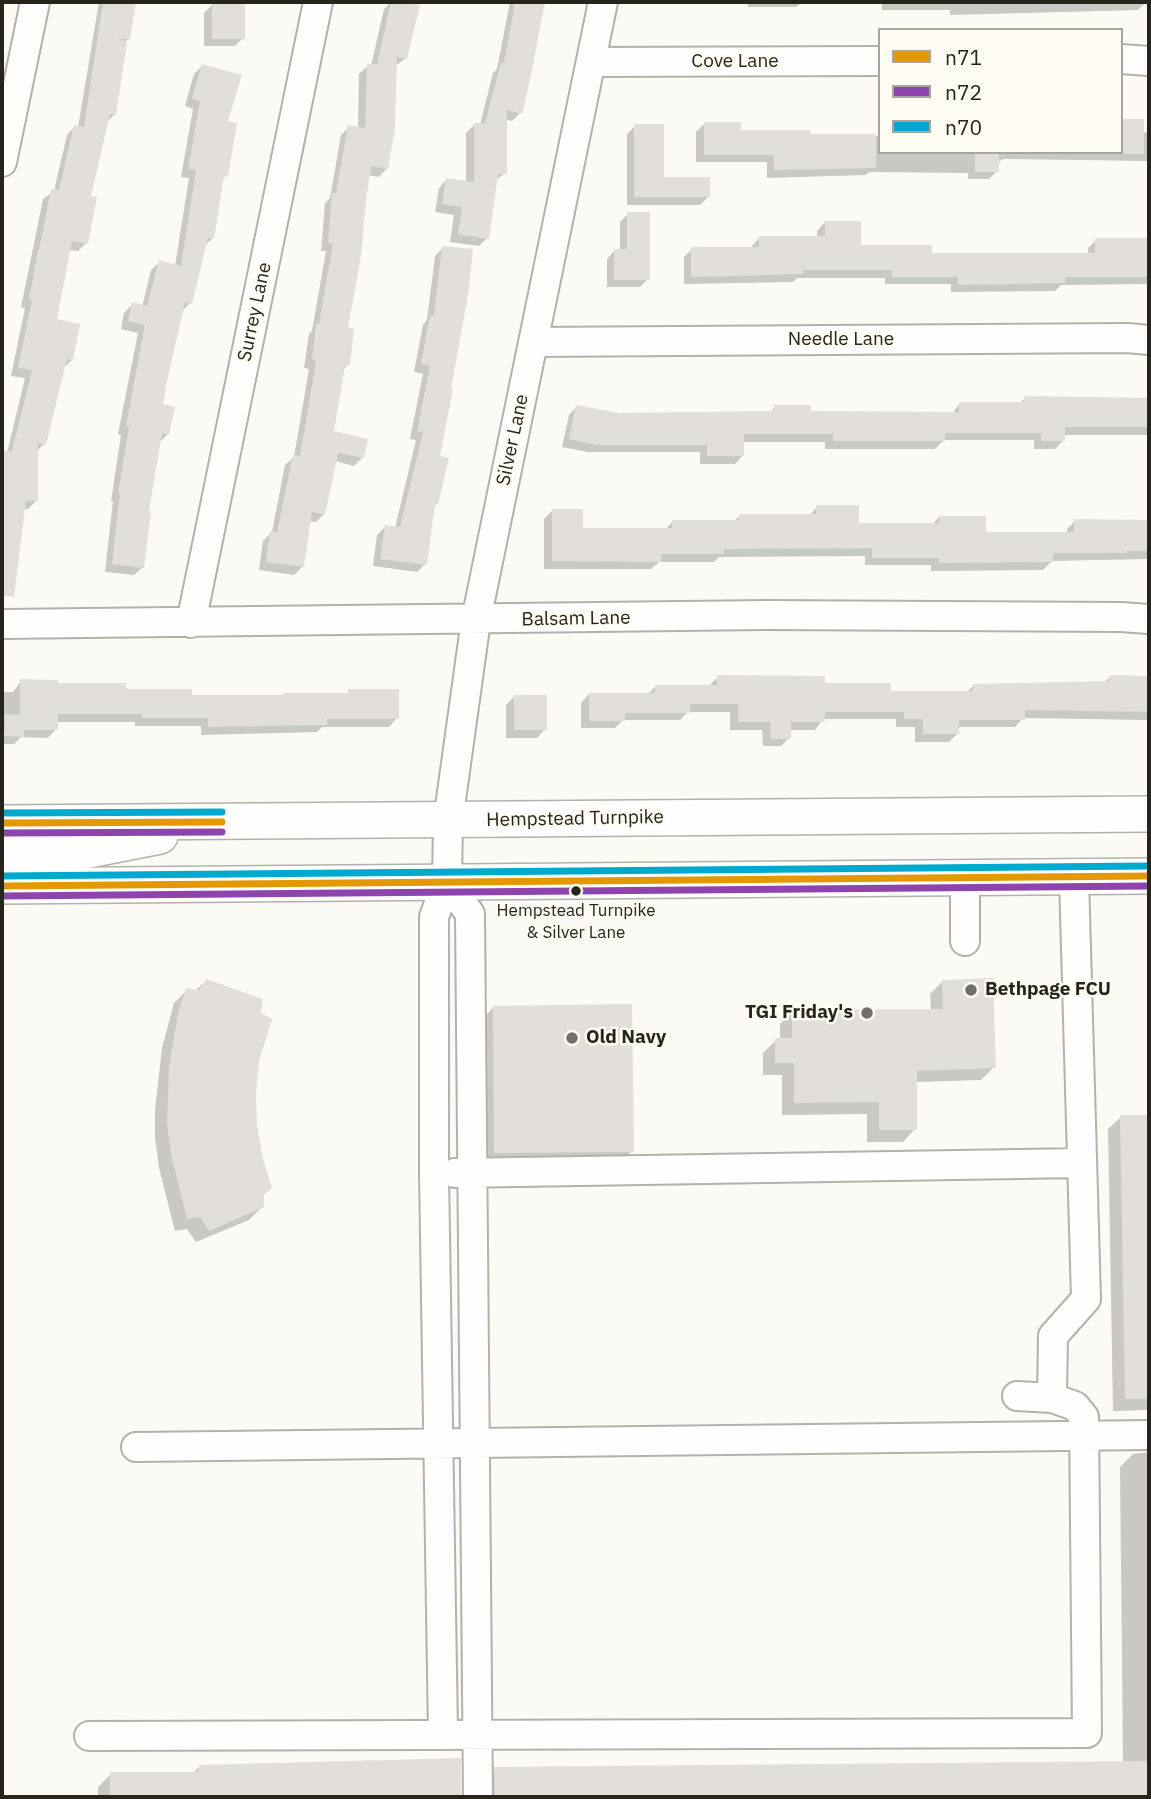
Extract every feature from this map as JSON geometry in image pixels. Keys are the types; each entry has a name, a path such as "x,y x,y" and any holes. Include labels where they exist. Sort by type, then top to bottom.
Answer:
{"main road":[{"name":"Hempstead Turnpike","path":"2,823 1149,814"},
{"path":"2,854 73,853 119,846 221,822"},
{"path":"2,886 1149,876"}],"street":[{"path":"2,162 11,69 35,2"},
{"name":"Surrey Lane","path":"191,623 318,2"},
{"name":"Silver Lane","path":"443,1735 434,1173 434,917 447,881 449,821 476,620 603,2"},
{"path":"1123,59 1149,61"},
{"name":"Cove Lane","path":"591,62 878,61"},
{"name":"Needle Lane","path":"533,342 1149,340"},
{"name":"Balsam Lane","path":"2,624 765,615 1149,619"},
{"path":"1052,1398 1053,1336 1086,1299 1074,877"},
{"path":"965,878 965,941"},
{"path":"447,881 470,914 478,1797"},
{"path":"434,1173 1082,1163"},
{"path":"89,1736 1087,1733 1084,1417 1075,1406 1052,1398 1017,1396"},
{"path":"136,1447 1149,1435"}],"building":[{"path":"103,2 136,2 130,39 118,39 127,42 116,115 110,114 91,196 97,197 88,244 72,241 57,319 80,324 73,360 67,359 46,445 38,443 38,501 26,501 14,597 2,596 2,451 12,451 32,370 18,368 32,300 29,299 38,250 51,189 59,190 74,125 84,127"},
{"path":"391,2 420,5 407,59 397,57 395,128 388,169 371,166 361,256 348,328 354,328 350,365 345,365 334,431 368,439 364,458 338,453 325,515 312,512 304,567 266,562 270,531 277,532 293,455 300,456 316,361 312,360 316,324 319,324 333,243 328,243 332,193 336,193 348,125 365,128 367,64 377,64"},
{"path":"515,2 545,2 522,114 507,110 507,174 498,174 489,239 458,234 462,207 442,204 446,178 474,182 474,123 485,123 501,63 504,63"},
{"path":"212,3 245,3 245,39 212,39"},
{"path":"202,64 242,75 228,121 237,123 228,176 224,175 214,239 208,238 192,304 185,302 167,381 163,404 175,407 169,435 162,433 149,511 144,568 112,564 118,493 129,427 126,426 145,325 128,321 132,302 147,306 159,260 181,266 196,170 188,169 200,101 192,98"},
{"path":"1123,119 1144,119 1144,154 1123,154"},
{"path":"704,122 741,122 741,130 876,134 876,168 774,170 774,155 704,155"},
{"path":"634,124 664,124 664,177 710,177 710,197 634,197"},
{"path":"975,154 999,154 999,172 975,172"},
{"path":"627,212 650,212 650,280 614,280 614,249 627,249"},
{"path":"825,221 861,221 861,245 932,245 932,253 1095,253 1095,238 1149,238 1149,277 1065,277 1065,283 958,285 958,277 892,277 892,270 803,270 803,274 691,277 691,247 759,247 759,236 825,236"},
{"path":"442,246 473,249 468,295 440,456 449,458 438,505 435,504 427,565 380,559 385,525 400,527 423,432 417,431 430,366 421,364 430,315 434,316"},
{"path":"1025,396 1148,398 1148,427 1065,427 1065,441 1041,441 1041,433 945,433 945,441 833,441 833,434 744,434 744,456 707,456 707,445 597,445 569,439 576,405 619,413 774,411 774,405 811,405 811,411 959,412 959,402 1025,402"},
{"path":"816,505 859,505 859,523 939,523 939,516 986,516 986,532 1074,532 1074,519 1149,520 1149,551 1053,553 1053,562 939,563 939,558 872,558 872,548 724,549 724,554 661,554 661,562 552,561 552,509 583,509 583,528 672,528 672,520 739,520 739,514 816,514"},
{"path":"717,675 825,676 825,683 891,683 891,691 973,691 973,684 1109,681 1110,675 1149,676 1149,712 1025,710 1025,720 959,720 959,734 923,734 923,719 904,719 904,712 825,712 825,722 791,722 791,739 771,739 770,722 738,722 738,704 690,704 690,713 625,713 625,721 589,721 589,693 655,693 655,685 717,685"},
{"path":"20,679 58,680 58,683 126,683 126,689 192,689 192,695 283,695 348,693 348,689 399,689 399,719 327,719 327,725 208,727 208,718 142,718 142,714 58,714 58,730 24,730 24,737 4,736 5,714 20,715"},
{"path":"514,695 547,695 547,730 514,730"},
{"path":"993,978 996,1068 917,1071 917,1130 879,1130 879,1102 794,1103 794,1063 775,1063 775,1038 792,1038 792,1010 943,1009 942,980"},
{"path":"206,979 263,999 261,1013 272,1019 259,1061 256,1093 257,1126 272,1188 264,1195 264,1207 209,1231 200,1217 187,1219 171,1154 167,1123 169,1067 178,1013 186,988 199,990"},
{"path":"632,1004 634,1152 494,1153 493,1006"},
{"path":"1120,1115 1149,1115 1149,1399 1125,1399"},
{"path":"461,1758 461,1797 110,1797 110,1772 198,1772 199,1765"},
{"path":"1149,1761 1149,1797 495,1797 494,1767"}],"transit line":[{"name":"n70","path":"2,813 222,812"},
{"name":"n71","path":"2,823 222,822"},
{"name":"n72","path":"2,833 222,832"},
{"name":"n70","path":"2,876 1149,866"},
{"name":"n71","path":"2,886 1149,876"},
{"name":"n72","path":"2,896 1149,886"}],"place":[{"name":"Hempstead Turnpike & Silver Lane","path":"576,891"},
{"name":"Bethpage FCU","path":"971,990"},
{"name":"TGI Friday's","path":"867,1013"},
{"name":"Old Navy","path":"572,1038"}]}
